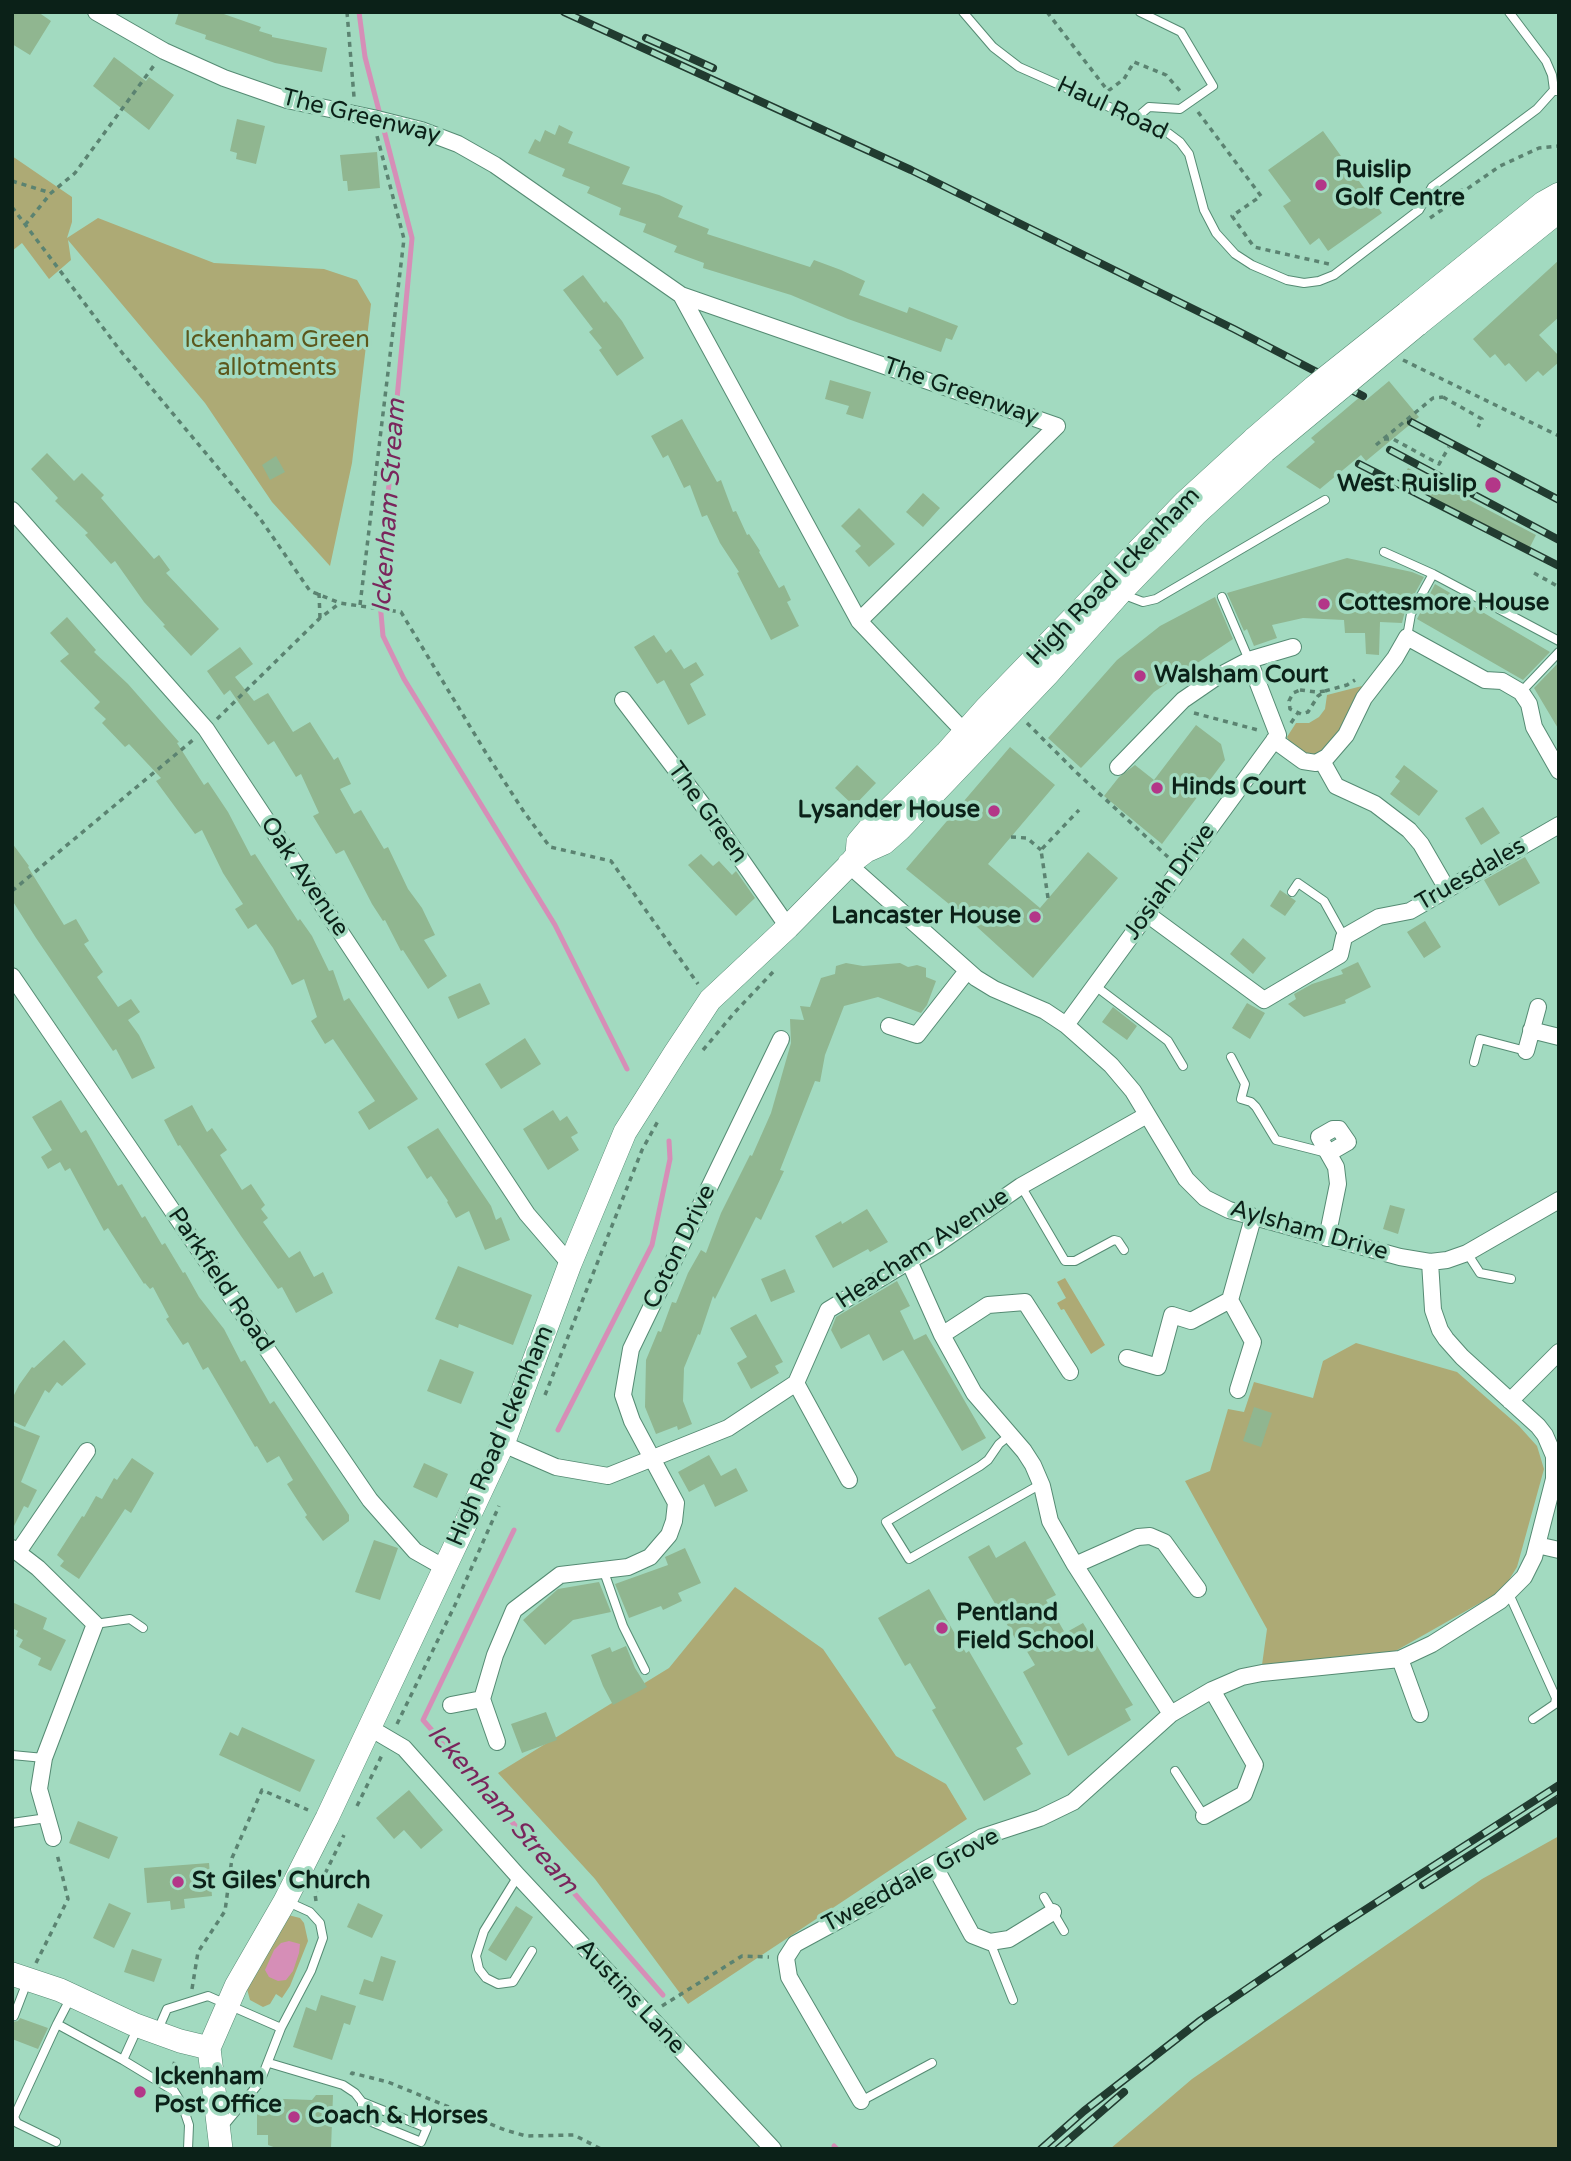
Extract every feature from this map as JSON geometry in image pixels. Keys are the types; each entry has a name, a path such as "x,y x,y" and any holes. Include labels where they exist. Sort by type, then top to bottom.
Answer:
{"main road":[{"path":"1412,319 1544,203 1559,194"},
{"path":"1412,319 1559,211"},
{"name":"High Road Ickenham","path":"209,2048 227,2004 285,1901 336,1825 370,1728 503,1444 570,1264 625,1132 710,1000 849,865 857,855 858,842 869,828 971,740 1120,593 1314,387 1412,319"},
{"name":"High Road Ickenham","path":"971,740 1185,502 1260,444"},
{"path":"12,1957 24,1974 147,2029 209,2048 221,2139"}],"street":[{"name":"The Greenway","path":"96,12 205,71 287,100 440,136 477,153 681,295 1057,426 859,621"},
{"name":"The Greenway","path":"681,295 859,621 971,740"},
{"name":"Oak Avenue","path":"12,510 206,729 527,1214 570,1264"},
{"path":"1249,660 1276,738 1303,761 1322,761 1332,752 1346,735 1359,707 1395,659 1407,637 1485,680 1502,681 1521,692 1529,704 1534,727 1559,771"},
{"path":"1118,767 1199,688 1249,660 1293,647"},
{"name":"The Green","path":"623,700 708,812 788,927"},
{"name":"Josiah Drive","path":"1066,1025 1276,738"},
{"path":"1322,761 1336,786 1375,804 1409,830 1447,889"},
{"name":"Truesdales","path":"1147,914 1264,1000 1340,956 1344,937 1379,917 1410,911 1559,825"},
{"name":"Aylsham Drive","path":"849,865 967,971 994,989 1037,1007 1066,1025 1122,1077 1178,1168 1195,1189 1216,1204 1253,1218 1400,1257 1430,1262 1447,1260 1466,1253 1559,1200"},
{"path":"889,1026 917,1035 967,971"},
{"name":"Parkfield Road","path":"12,976 370,1500 415,1551 445,1568"},
{"path":"1525,1051 1538,1007"},
{"path":"1531,1030 1559,1037"},
{"name":"Coton Drive","path":"482,1699 495,1655 514,1610 560,1576 628,1567 650,1557 669,1535 676,1503 632,1421 623,1395 631,1349 781,1039"},
{"name":"Heacham Avenue","path":"796,1383 828,1310 909,1261 1021,1186 1147,1115"},
{"path":"1327,1238 1338,1184 1336,1167 1329,1153"},
{"path":"1238,1390 1253,1342 1230,1300 1253,1218"},
{"path":"909,1261 943,1335 974,1393 1024,1451 1041,1484 1050,1521 1075,1565 1171,1714"},
{"path":"1420,1714 1400,1659 1432,1643 1509,1594 1524,1577 1537,1545 1554,1479 1554,1456 1545,1435 1462,1357 1440,1330 1432,1299 1430,1262"},
{"path":"1127,1358 1158,1367 1172,1315 1191,1321 1230,1300"},
{"path":"943,1335 988,1305 1025,1302 1070,1372"},
{"path":"1510,1401 1559,1352"},
{"path":"503,1444 556,1467 608,1476 728,1428 796,1383 849,1480"},
{"path":"53,1838 39,1789 44,1758 95,1624 38,1568 15,1550 87,1451"},
{"path":"1075,1565 1138,1537 1150,1536 1164,1542 1198,1589"},
{"path":"1537,1545 1559,1550"},
{"name":"Tweeddale Grove","path":"786,1958 795,1944 880,1898 982,1837 1040,1818 1073,1802 1171,1714 1212,1690 1262,1672 1400,1659"},
{"path":"1204,1816 1244,1794 1255,1765 1212,1690"},
{"path":"451,1705 482,1699 497,1742"},
{"name":"Austins Lane","path":"370,1728 404,1748 517,1876 773,2149"},
{"path":"934,1866 972,1935 990,1942 1009,1939 1053,1912"},
{"path":"786,1958 789,1977 861,2101"}],"lane":[{"name":"Haul Road","path":"963,12 1005,58 1019,67 1135,118 1180,142 1189,154 1209,222 1226,244 1252,265 1287,280 1304,283 1334,275 1419,210 1432,187 1537,109 1556,91"},
{"path":"1135,118 1149,107 1181,109 1213,86 1181,32 1140,12"},
{"path":"1509,12 1546,61 1556,91"},
{"path":"1120,593 1143,602 1156,599 1325,500"},
{"path":"1384,552 1433,574 1559,641"},
{"path":"1407,637 1411,614 1433,574"},
{"path":"1222,597 1249,660"},
{"path":"1521,692 1559,652"},
{"path":"1292,892 1298,883 1324,901 1344,937"},
{"path":"1094,985 1168,1041 1183,1066"},
{"path":"1474,1062 1479,1040 1525,1051"},
{"path":"1231,1057 1245,1084 1241,1099 1256,1107 1276,1140 1329,1153"},
{"path":"1021,1186 1065,1261 1075,1261 1114,1240 1118,1241 1124,1250"},
{"path":"1466,1253 1480,1273 1511,1279"},
{"path":"1010,1435 980,1466 886,1522 909,1559 1041,1484"},
{"path":"603,1569 623,1626 645,1670"},
{"path":"1509,1594 1556,1698 1555,1704 1533,1719"},
{"path":"95,1624 130,1619 143,1628"},
{"path":"12,1755 44,1758"},
{"path":"1175,1771 1204,1816"},
{"path":"12,1823 47,1818"},
{"path":"517,1876 484,1931 476,1956 479,1969 486,1978 498,1984 513,1982 532,1951"},
{"path":"1044,1897 1064,1931"},
{"path":"221,2139 260,2082 281,2028 311,1971 323,1938 320,1923 310,1912 285,1901"},
{"path":"990,1942 1013,2000"},
{"path":"14,2016 24,1974"},
{"path":"56,2142 17,2123 14,2117 57,2024 66,1993"},
{"path":"123,2060 167,2009 208,1996 281,2028"},
{"path":"57,2024 174,2091 189,2125 188,2149"},
{"path":"269,2063 344,2085 362,2102 427,2128 421,2142 362,2118 362,2102"},
{"path":"861,2101 932,2063"}],"path":[{"path":"347,12 355,99 352,114"},
{"path":"1047,12 1108,91 1124,79 1134,62 1166,75 1190,102 1261,196 1232,216 1254,247 1330,264"},
{"path":"25,225 51,193 75,173 164,51"},
{"path":"359,606 395,293 404,239 371,118"},
{"path":"1414,214 1422,223 1455,200 1459,191 1467,189 1500,166 1539,148 1559,145"},
{"path":"12,181 51,193"},
{"path":"12,207 119,349 259,517 310,591 340,603 401,612 486,753 550,847 611,861 710,1000"},
{"path":"1398,358 1559,436"},
{"path":"1376,445 1433,398 1443,397 1482,419 1478,427"},
{"path":"1384,439 1393,439 1438,465 1449,447"},
{"path":"1534,573 1559,587"},
{"path":"319,593 320,618"},
{"path":"12,891 206,729 320,618 340,603"},
{"path":"1297,714 1289,705 1293,693 1300,690 1325,691 1347,685 1359,675"},
{"path":"1293,721 1297,714 1308,712 1318,696 1325,691"},
{"path":"1175,709 1276,738"},
{"path":"1026,721 1077,773 1180,868"},
{"path":"1041,850 1079,810"},
{"path":"1011,837 1027,838 1041,850 1048,898"},
{"path":"695,1060 780,964"},
{"path":"545,1396 642,1150 662,1115"},
{"path":"399,1719 499,1504"},
{"path":"357,1807 381,1758"},
{"path":"190,2002 198,1952 225,1911 232,1858 262,1790 336,1825 315,1894 320,1923"},
{"path":"24,1974 68,1899 53,1838"},
{"path":"648,2015 742,1956 786,1958"},
{"path":"344,2085 352,2073 388,2081 505,2130 526,2136 574,2135 601,2149"}],"green space":[{"name":"Ickenham Green allotments","path":"12,156 72,197 72,222 67,238 98,218 214,263 324,269 357,280 371,304 352,463 330,566 272,502 205,403 68,240 71,260 49,279 22,243 12,251"},
{"path":"1362,686 1338,739 1321,754 1305,754 1291,745 1287,737 1296,723 1309,723 1319,717 1325,709 1327,695"},
{"path":"1065,1278 1105,1345 1091,1354 1064,1309 1061,1310 1057,1303 1066,1298 1057,1282"},
{"path":"1356,1343 1457,1372 1519,1426 1537,1446 1544,1469 1517,1567 1507,1583 1494,1595 1392,1653 1370,1658 1262,1665 1267,1629 1185,1481 1210,1471 1228,1409 1244,1412 1254,1382 1313,1398 1323,1361"},
{"path":"735,1587 823,1649 896,1756 946,1784 967,1819 688,2004 595,1879 498,1773 669,1668"},
{"path":"1559,1836 1559,2149 1110,2149 1192,2079 1482,1879"},
{"path":"288,1915 300,1918 304,1923 308,1941 290,1986 282,1998 276,1994 270,2004 263,2007 250,2000 247,1989"}],"shaded area":[{"path":"289,1941 300,1944 299,1953 293,1971 286,1980 278,1981 269,1977 265,1970 274,1950 281,1943"}],"building":[{"path":"12,12 38,12 51,21 30,55 12,44"},
{"path":"179,12 218,12 261,27 259,31 272,37 327,48 322,72 275,63 205,39 206,35 175,24"},
{"path":"114,57 146,81 149,77 174,95 149,130 93,86"},
{"path":"237,119 265,126 256,164 236,159 237,153 230,151"},
{"path":"559,125 573,132 568,143 630,167 622,184 659,195 683,206 678,217 709,229 707,234 810,267 814,260 841,270 865,281 859,295 907,313 909,307 958,326 952,340 946,338 941,352 848,319 791,295 703,268 704,263 674,252 677,246 643,232 646,224 619,215 621,208 587,193 590,187 562,176 565,169 528,153 535,139 540,142 545,130 555,135"},
{"name":"Ruislip Golf Centre","path":"1323,131 1382,213 1328,251 1319,238 1310,245 1283,206 1291,201 1268,170"},
{"path":"377,152 380,188 348,191 347,181 343,181 340,155"},
{"path":"1559,260 1559,317 1539,335 1559,356 1559,362 1543,376 1538,371 1526,382 1509,363 1505,366 1495,354 1490,358 1473,339"},
{"path":"583,275 622,321 644,358 617,376 599,350 602,348 589,332 593,329 563,290"},
{"path":"830,380 871,392 863,419 846,414 849,406 825,399"},
{"name":"West Ruislip","path":"1389,381 1419,417 1366,461 1361,455 1320,489 1286,467 1315,442 1311,438 1361,396 1365,401"},
{"path":"682,419 717,482 721,480 733,512 736,511 779,588 784,585 791,600 787,602 799,626 771,640 737,573 739,572 720,543 707,515 702,517 690,485 684,488 668,455 663,458 651,436"},
{"path":"47,453 74,481 82,473 104,495 101,498 154,559 159,555 170,570 166,573 219,629 191,656 163,626 165,625 144,602 115,561 111,564 85,535 88,533 55,501 58,498 31,469"},
{"path":"276,456 285,472 270,480 262,465"},
{"path":"1408,468 1536,535 1528,551 1402,485"},
{"path":"923,493 940,508 923,527 906,512"},
{"path":"859,508 895,544 869,567 855,551 861,546 841,526"},
{"name":"Cottesmore House","path":"1347,558 1424,577 1405,611 1402,623 1380,622 1379,655 1366,654 1365,633 1345,633 1344,620 1303,618 1272,625 1277,638 1254,646 1247,629 1244,631 1227,593"},
{"path":"1435,584 1550,652 1523,680 1417,619"},
{"name":"Walsham Court","path":"1215,597 1233,639 1154,692 1081,768 1048,738 1117,660 1160,626"},
{"path":"67,617 96,650 94,652 128,684 179,742 177,743 204,785 208,782 228,812 251,856 255,854 298,921 300,919 312,936 329,971 333,970 344,1001 349,998 418,1099 369,1130 358,1112 375,1101 333,1039 325,1044 311,1021 317,1017 304,979 292,985 273,948 256,924 248,929 235,909 243,904 223,873 202,830 195,834 156,781 161,778 129,744 125,747 102,723 106,719 94,708 100,702 60,661 69,654 50,633"},
{"path":"654,635 666,653 671,649 684,669 696,662 704,675 690,684 706,715 688,725 664,680 657,684 634,647"},
{"path":"240,647 253,664 235,677 254,701 268,693 293,732 310,722 334,760 338,757 351,784 340,789 354,814 361,810 384,849 388,847 408,889 422,908 435,935 424,940 447,976 428,989 372,904 344,850 336,854 313,816 319,813 301,774 296,777 274,741 268,745 230,690 224,695 207,671"},
{"path":"1559,662 1559,730 1534,688"},
{"name":"Hinds Court","path":"1196,725 1221,744 1225,760 1162,844 1104,796 1119,777 1135,765 1154,780"},
{"name":"Lysander House","path":"1010,747 1055,785 988,864 1040,908 1088,852 1118,878 1033,978 976,926 906,869"},
{"path":"857,765 876,783 854,806 835,788"},
{"path":"1404,765 1438,791 1419,816 1390,794 1400,781 1395,777"},
{"path":"1483,807 1500,833 1481,845 1465,818"},
{"path":"12,843 64,925 76,919 89,941 84,944 103,972 97,977 118,1007 131,999 140,1012 128,1020 139,1035 155,1068 132,1079 116,1049 113,1051 36,938 12,900"},
{"path":"701,854 713,866 719,861 732,875 736,871 755,898 736,916 688,865"},
{"path":"1525,857 1540,883 1499,906 1484,880"},
{"path":"1280,890 1296,901 1285,916 1270,906"},
{"path":"1425,921 1441,947 1424,958 1407,932"},
{"path":"1243,938 1266,958 1253,974 1230,954"},
{"path":"1358,962 1371,987 1345,1000 1346,1003 1304,1017 1288,1004 1296,999 1294,994 1312,984 1343,974 1341,970"},
{"path":"846,963 863,966 900,963 908,967 917,965 926,968 926,977 936,981 921,1013 878,997 844,1006 825,1055 820,1082 815,1081 780,1170 784,1171 761,1220 756,1217 715,1299 713,1296 700,1335 698,1334 684,1368 683,1401 692,1424 656,1434 645,1407 646,1360 658,1331 661,1332 672,1302 676,1303 688,1273 701,1250 706,1253 721,1213 750,1155 752,1156 771,1113 791,1043 790,1019 804,1020 800,1006 810,1007 821,978 835,974 836,966"},
{"path":"480,983 490,1004 458,1019 448,997"},
{"path":"1247,1003 1265,1013 1250,1039 1232,1028"},
{"path":"1113,1007 1137,1026 1127,1040 1102,1022"},
{"path":"525,1038 541,1064 501,1089 485,1064"},
{"path":"61,1100 81,1133 86,1130 118,1186 122,1184 142,1218 145,1216 162,1245 165,1243 199,1297 224,1329 241,1362 245,1360 270,1404 274,1401 349,1515 349,1521 323,1541 305,1517 307,1515 287,1484 293,1480 279,1456 267,1463 257,1446 255,1447 208,1367 203,1370 188,1342 183,1345 166,1319 169,1317 153,1287 150,1289 144,1284 108,1228 104,1231 70,1168 65,1171 60,1162 48,1169 41,1157 52,1150 32,1117"},
{"path":"192,1105 207,1132 212,1128 227,1150 220,1155 242,1190 251,1184 265,1205 261,1209 268,1218 263,1222 289,1258 300,1251 314,1277 323,1272 333,1293 296,1313 282,1287 278,1289 180,1145 178,1146 164,1120"},
{"path":"553,1110 560,1121 567,1116 578,1133 571,1137 579,1150 548,1170 523,1129"},
{"path":"438,1128 491,1206 496,1220 501,1217 510,1240 485,1250 469,1211 456,1218 431,1176 427,1179 407,1147"},
{"path":"1390,1205 1405,1209 1398,1234 1383,1229"},
{"path":"867,1209 888,1242 870,1252 868,1249 833,1268 815,1236"},
{"path":"458,1266 532,1295 513,1345 459,1324 458,1328 435,1319"},
{"path":"785,1269 795,1292 771,1302 761,1279"},
{"path":"897,1281 910,1306 900,1311 914,1340 926,1334 986,1438 962,1451 903,1350 883,1361 869,1334 841,1349 831,1330 836,1317"},
{"path":"756,1314 783,1362 775,1366 779,1373 751,1389 737,1363 747,1357 730,1328"},
{"path":"64,1340 86,1364 62,1386 57,1382 49,1393 45,1390 25,1427 12,1421 12,1399 19,1385 32,1367"},
{"path":"440,1359 474,1372 461,1404 427,1391"},
{"path":"1254,1407 1272,1413 1261,1447 1243,1441"},
{"path":"12,1425 40,1436 21,1482 37,1490 28,1508 24,1506 12,1530"},
{"path":"709,1455 721,1476 736,1468 748,1491 715,1507 704,1484 689,1492 678,1472"},
{"path":"132,1458 154,1473 131,1513 125,1509 79,1579 60,1566 64,1561 57,1555 96,1496 102,1499 114,1478 117,1480"},
{"path":"424,1463 448,1474 437,1498 413,1487"},
{"path":"374,1540 398,1548 380,1600 355,1592"},
{"path":"1025,1541 1056,1595 1046,1600 1065,1633 1083,1623 1133,1705 1125,1709 1131,1720 1068,1756 1023,1672 1035,1665 1019,1638 1016,1640 968,1557 989,1545 996,1558"},
{"path":"685,1548 701,1583 678,1593 682,1601 663,1610 661,1606 629,1618 615,1584 668,1565 665,1557"},
{"path":"599,1582 611,1612 573,1620 545,1645 523,1620 558,1589"},
{"path":"929,1589 1023,1744 1016,1748 1031,1774 984,1801 932,1710 936,1708 910,1663 905,1666 878,1618"},
{"path":"12,1602 47,1618 43,1629 66,1640 51,1671 38,1665 41,1658 19,1647 23,1640 16,1636 18,1631 12,1628"},
{"path":"626,1646 647,1687 613,1705 591,1655 610,1647 612,1652"},
{"path":"546,1712 557,1740 522,1753 511,1724"},
{"path":"242,1727 315,1760 300,1792 219,1755 230,1732 238,1736"},
{"path":"409,1790 443,1830 421,1849 404,1830 394,1839 376,1818"},
{"path":"78,1821 118,1837 109,1859 69,1843"},
{"name":"St Giles' Church","path":"209,1863 212,1896 184,1899 185,1908 171,1910 170,1901 147,1903 144,1868"},
{"path":"109,1903 131,1913 114,1948 93,1938"},
{"path":"358,1903 383,1915 372,1938 347,1927"},
{"path":"516,1906 533,1917 506,1961 488,1950"},
{"path":"132,1949 162,1959 154,1982 124,1972"},
{"path":"381,1956 396,1961 383,2001 359,1994 364,1979 373,1982"},
{"path":"321,1995 356,2006 350,2025 344,2023 332,2060 293,2047 306,2007 316,2011"},
{"path":"20,2018 48,2028 38,2049 12,2039 12,2022"},
{"name":"Coach & Horses","path":"316,2095 333,2095 331,2149 279,2149 268,2145 268,2135 257,2135 257,2098 312,2100"}],"waterway":[{"name":"Ickenham Stream","path":"359,12 365,57 412,238 379,591 383,636 404,679 555,925 627,1069"},
{"name":"Ickenham Stream","path":"558,1430 652,1245 670,1159 669,1141"},
{"name":"Ickenham Stream","path":"514,1530 423,1720 663,1995"},
{"name":"Ickenham Stream","path":"834,2146 837,2149"}],"railway":[{"path":"564,12 911,170 1234,329 1363,396"},
{"path":"646,38 713,68"},
{"path":"1411,422 1559,500"},
{"path":"1390,450 1559,540"},
{"path":"1359,464 1559,566"},
{"path":"1041,2149 1084,2111 1201,2020 1332,1931 1559,1785"},
{"path":"1423,1885 1559,1798"},
{"path":"1058,2149 1124,2092"}],"place":[{"name":"Ruislip Golf Centre","path":"1321,185"},
{"name":"West Ruislip","path":"1493,485"},
{"name":"Cottesmore House","path":"1324,604"},
{"name":"Walsham Court","path":"1140,676"},
{"name":"Hinds Court","path":"1157,788"},
{"name":"Lysander House","path":"994,811"},
{"name":"Lancaster House","path":"1035,917"},
{"name":"Pentland Field School","path":"942,1628"},
{"name":"St Giles' Church","path":"178,1882"},
{"name":"Ickenham Post Office","path":"140,2092"},
{"name":"Coach & Horses","path":"294,2117"}]}
